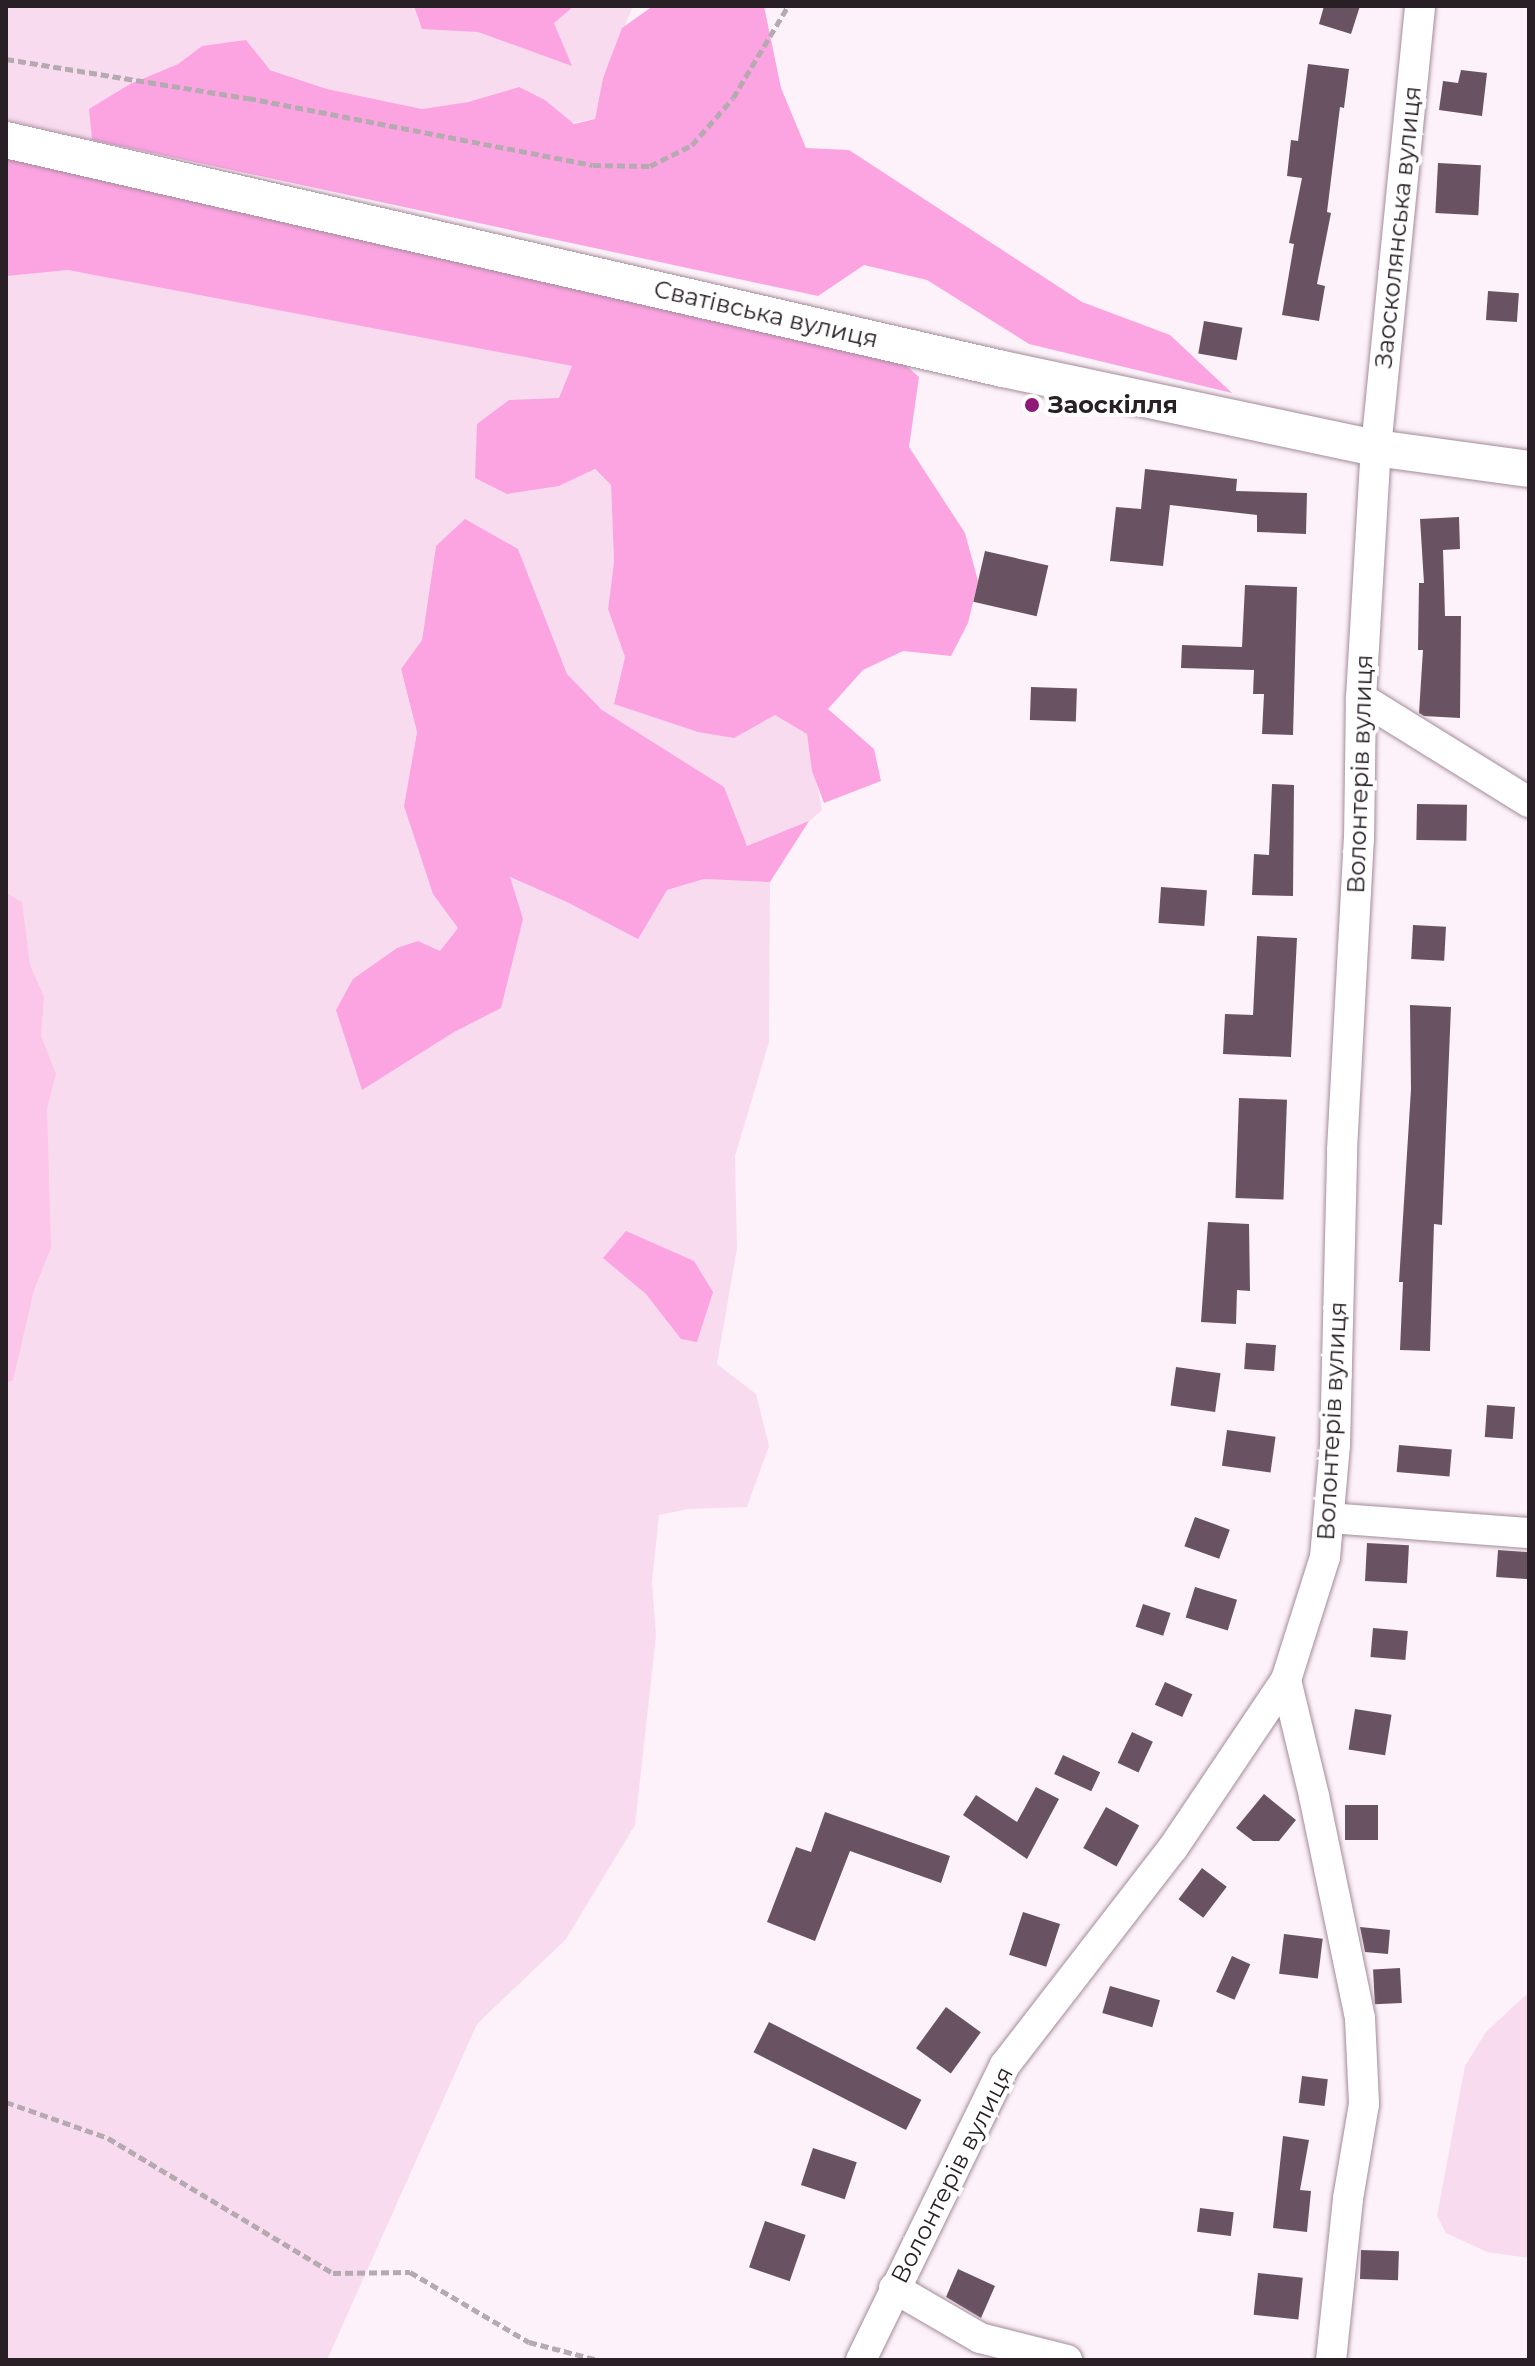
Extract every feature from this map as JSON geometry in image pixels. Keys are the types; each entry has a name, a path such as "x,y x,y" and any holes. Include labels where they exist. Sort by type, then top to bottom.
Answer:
{"main road":[{"name":"Сватівська вулиця","path":"6,140 988,365 1376,448 1529,469"}],"street":[{"name":"Заосколянська вулиця","path":"1376,448 1412,10"},
{"name":"Волонтерів вулиця","path":"861,2360 1005,2065 1173,1848 1286,1680 1325,1557 1335,1445 1342,1150 1359,840 1361,698 1376,448"},
{"path":"1361,698 1529,802"},
{"path":"1329,1518 1529,1533"},
{"path":"1286,1680 1314,1796 1360,2018 1364,2104 1348,2199 1331,2360"},
{"path":"894,2288 980,2338 1067,2360"}],"path":[{"path":"6,59 248,98 593,165 650,166 692,145 733,98 788,6"},
{"path":"6,2102 108,2138 333,2273 410,2272 529,2342 598,2360"}],"shaded area":[{"path":"6,6 633,6 603,78 595,119 564,124 519,87 468,102 422,109 327,89 202,46 178,64 130,84 90,109 92,140 6,120"},
{"path":"414,6 574,6 554,23 572,66 478,32 422,29"},
{"path":"653,6 764,6 781,88 806,148 849,150 1082,302 1170,335 1232,393 1029,344 927,280 864,265 818,296 92,140 89,109 130,84 178,64 202,46 246,40 270,70 327,89 422,109 468,102 519,87 545,100 574,124 595,119 603,78 622,28"},
{"path":"6,150 886,348 919,377 909,447 965,533 978,581 968,623 951,656 903,651 863,670 828,709 874,749 881,781 824,803 812,771 807,734 775,715 734,738 698,732 614,704 625,657 608,609 614,562 611,485 595,469 559,486 507,494 475,478 477,424 509,400 559,398 572,366 68,270 6,276"},
{"path":"6,270 68,270 572,366 559,486 594,469 611,485 614,562 608,609 625,657 614,704 775,714 807,734 822,810 789,839 753,853 733,825 664,751 602,710 567,674 518,549 436,546 422,640 401,669 417,732 404,806 509,877 569,903 667,890 704,879 770,882 769,1042 735,1156 737,1248 717,1364 756,1394 769,1446 747,1507 688,1509 659,1515 652,1582 656,1636 635,1825 566,1939 477,2024 327,2360 6,2360"},
{"path":"465,519 518,549 567,674 602,710 724,787 747,846 809,821 770,882 704,879 667,890 638,939 510,877 523,919 501,1008 454,1032 362,1090 336,1010 353,979 397,948 418,941 440,951 458,928 433,894 404,806 417,732 401,669 422,640 436,546"},
{"path":"6,893 22,902 30,965 44,997 41,1036 56,1074 47,1109 51,1248 34,1290 13,1380 6,1383"},
{"path":"626,1231 694,1261 713,1292 697,1342 681,1339 646,1294 603,1258"},
{"path":"1529,1992 1529,2258 1487,2252 1446,2233 1437,2216 1465,2066 1486,2032"}],"building":[{"path":"1324,6 1360,6 1351,34 1319,24"},
{"path":"1308,64 1349,69 1344,108 1340,107 1327,212 1331,213 1317,284 1325,286 1319,321 1282,315 1294,244 1289,243 1302,178 1287,176 1291,140 1298,141"},
{"path":"1461,70 1487,73 1482,116 1439,110 1443,81 1458,83"},
{"path":"1438,163 1481,165 1478,215 1435,213"},
{"path":"1488,291 1519,293 1517,322 1486,320"},
{"path":"1204,321 1242,328 1237,360 1198,353"},
{"path":"1145,469 1237,479 1236,491 1307,493 1306,534 1257,532 1257,515 1170,505 1163,566 1110,561 1116,507 1141,509"},
{"path":"1459,517 1460,549 1443,550 1445,616 1461,616 1460,718 1424,716 1419,713 1423,650 1418,650 1419,583 1424,583 1420,519"},
{"path":"985,551 1048,566 1037,616 973,602"},
{"path":"1245,585 1297,587 1293,735 1262,734 1264,694 1253,694 1254,670 1181,668 1182,645 1242,647"},
{"path":"1031,687 1077,689 1076,722 1030,720"},
{"path":"1272,784 1294,785 1293,896 1252,895 1254,854 1269,855"},
{"path":"1417,804 1467,805 1466,841 1416,840"},
{"path":"1161,887 1207,890 1204,926 1158,923"},
{"path":"1413,925 1446,927 1444,961 1411,959"},
{"path":"1257,936 1297,938 1291,1057 1223,1054 1225,1014 1253,1015"},
{"path":"1410,1005 1451,1007 1442,1225 1434,1224 1430,1351 1400,1350 1403,1282 1399,1282 1411,1089"},
{"path":"1239,1098 1287,1100 1283,1200 1236,1198"},
{"path":"1208,1222 1249,1224 1250,1291 1237,1290 1236,1324 1201,1322"},
{"path":"1246,1343 1276,1345 1274,1371 1244,1369"},
{"path":"1176,1367 1221,1373 1215,1412 1171,1406"},
{"path":"1487,1405 1515,1407 1513,1439 1485,1437"},
{"path":"1227,1430 1276,1437 1271,1472 1222,1466"},
{"path":"1399,1445 1452,1450 1449,1477 1397,1472"},
{"path":"1195,1517 1230,1530 1219,1559 1184,1546"},
{"path":"1367,1543 1409,1545 1407,1583 1365,1581"},
{"path":"1498,1550 1529,1552 1527,1579 1496,1577"},
{"path":"1195,1587 1237,1600 1228,1630 1186,1618"},
{"path":"1143,1604 1171,1613 1163,1636 1136,1627"},
{"path":"1373,1628 1408,1631 1405,1660 1370,1657"},
{"path":"1165,1682 1192,1694 1182,1717 1155,1705"},
{"path":"1355,1709 1392,1715 1385,1755 1349,1749"},
{"path":"1132,1732 1153,1742 1138,1773 1118,1763"},
{"path":"1063,1755 1100,1772 1091,1791 1054,1774"},
{"path":"1036,1787 1059,1799 1027,1859 963,1815 976,1795 1017,1822"},
{"path":"1264,1794 1296,1820 1279,1841 1253,1841 1236,1828"},
{"path":"1345,1805 1378,1805 1378,1840 1345,1840"},
{"path":"1106,1807 1139,1825 1116,1867 1083,1848"},
{"path":"825,1812 950,1856 941,1883 850,1851 815,1941 767,1922 796,1847 811,1852"},
{"path":"1202,1868 1227,1887 1203,1918 1179,1899"},
{"path":"1023,1912 1060,1924 1046,1967 1009,1955"},
{"path":"1360,1927 1390,1930 1388,1954 1365,1952"},
{"path":"1284,1934 1323,1939 1318,1978 1279,1974"},
{"path":"1232,1956 1250,1964 1234,2000 1216,1992"},
{"path":"1400,1968 1402,2003 1375,2004 1373,1969"},
{"path":"1110,1986 1160,2000 1152,2027 1102,2013"},
{"path":"946,2007 981,2032 951,2074 916,2048"},
{"path":"769,2022 921,2100 906,2130 754,2052"},
{"path":"1302,2076 1328,2079 1325,2106 1299,2103"},
{"path":"1283,2136 1309,2140 1300,2190 1311,2191 1307,2232 1273,2228"},
{"path":"813,2148 857,2162 845,2199 801,2185"},
{"path":"1200,2208 1234,2212 1231,2236 1197,2232"},
{"path":"765,2221 806,2235 790,2281 749,2267"},
{"path":"1361,2250 1399,2251 1398,2280 1360,2279"},
{"path":"958,2269 995,2286 981,2318 946,2297"},
{"path":"1258,2273 1303,2278 1298,2319 1254,2315"}],"place":[{"name":"Заоскілля","path":"1032,405"}]}
